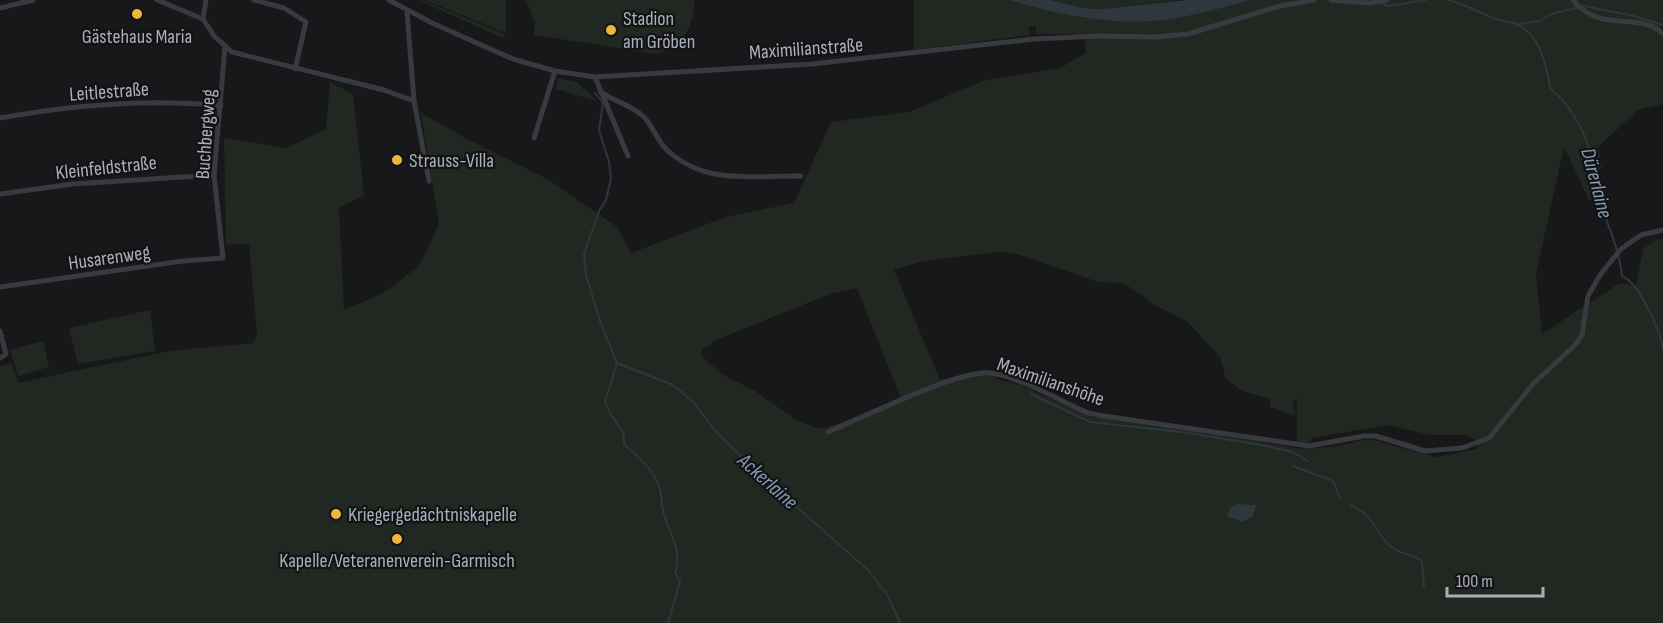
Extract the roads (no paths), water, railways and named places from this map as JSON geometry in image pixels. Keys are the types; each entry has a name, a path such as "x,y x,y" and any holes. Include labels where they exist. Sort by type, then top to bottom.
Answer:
{"street":[{"path":"0,8 33,0"},
{"path":"157,0 203,18 225,47 232,52 384,90 414,101"},
{"path":"203,18 206,0"},
{"path":"254,0 284,8 306,22 295,69"},
{"name":"Maximilianstraße","path":"389,0 407,11 500,53 555,71 595,77 813,64 1059,38 1155,37 1188,34 1280,6 1314,0"},
{"path":"1331,0 1370,3 1387,0"},
{"path":"1574,2 1581,10 1598,19 1632,23 1659,30 1663,34"},
{"path":"407,11 414,101 429,181"},
{"name":"Buchbergweg","path":"223,258 214,175 225,47"},
{"path":"534,138 555,71"},
{"path":"595,77 628,156"},
{"path":"600,91 610,99 625,104 644,117 666,149 708,174 749,178 801,176"},
{"name":"Leitlestraße","path":"0,118 45,110 126,102 221,106"},
{"name":"Kleinfeldstraße","path":"0,195 73,184 214,175"},
{"name":"Maximilianshöhe","path":"828,432 945,383 973,373 992,373 1088,413 1309,446 1346,438 1376,436 1412,449 1446,451 1462,448 1489,438 1533,384 1576,344 1582,335 1588,296 1621,249 1641,235 1663,230"},
{"name":"Husarenweg","path":"0,287 183,261 223,258"},
{"path":"0,331 6,354 0,358"}],"waterway":[{"name":"Dürerlaine","path":"1380,2 1389,6 1426,0"},
{"name":"Dürerlaine","path":"1449,0 1496,19 1516,24 1524,28 1536,42 1544,60 1550,88 1574,116 1589,149 1596,172 1598,197 1616,247 1622,276 1629,280 1642,297 1658,331 1663,349"},
{"path":"1519,24 1540,21 1551,14 1584,6 1634,16 1663,25"},
{"name":"Ackerlaine","path":"595,93 603,103 599,130 609,162 611,179 606,200 599,211 584,254 586,275 600,321 617,363 605,402 624,434 624,445 635,453 655,477 673,537 677,557 675,572 680,581 668,623"},
{"name":"Ackerlaine","path":"617,363 673,385 692,401 718,434 756,471 868,570 888,596 900,623"},
{"path":"1031,394 1090,422 1181,432 1262,445 1292,452 1308,461"},
{"path":"1293,466 1333,481 1340,499"},
{"path":"1350,505 1367,516 1390,546 1422,561 1424,587"}],"place":[{"name":"Gästehaus Maria","path":"137,14"},
{"name":"Stadion am Gröben","path":"611,30"},
{"name":"Strauss-Villa","path":"397,160"},
{"name":"Kriegergedächtniskapelle","path":"336,514"},
{"name":"Kapelle/Veteranenverein-Garmisch","path":"397,539"}]}
